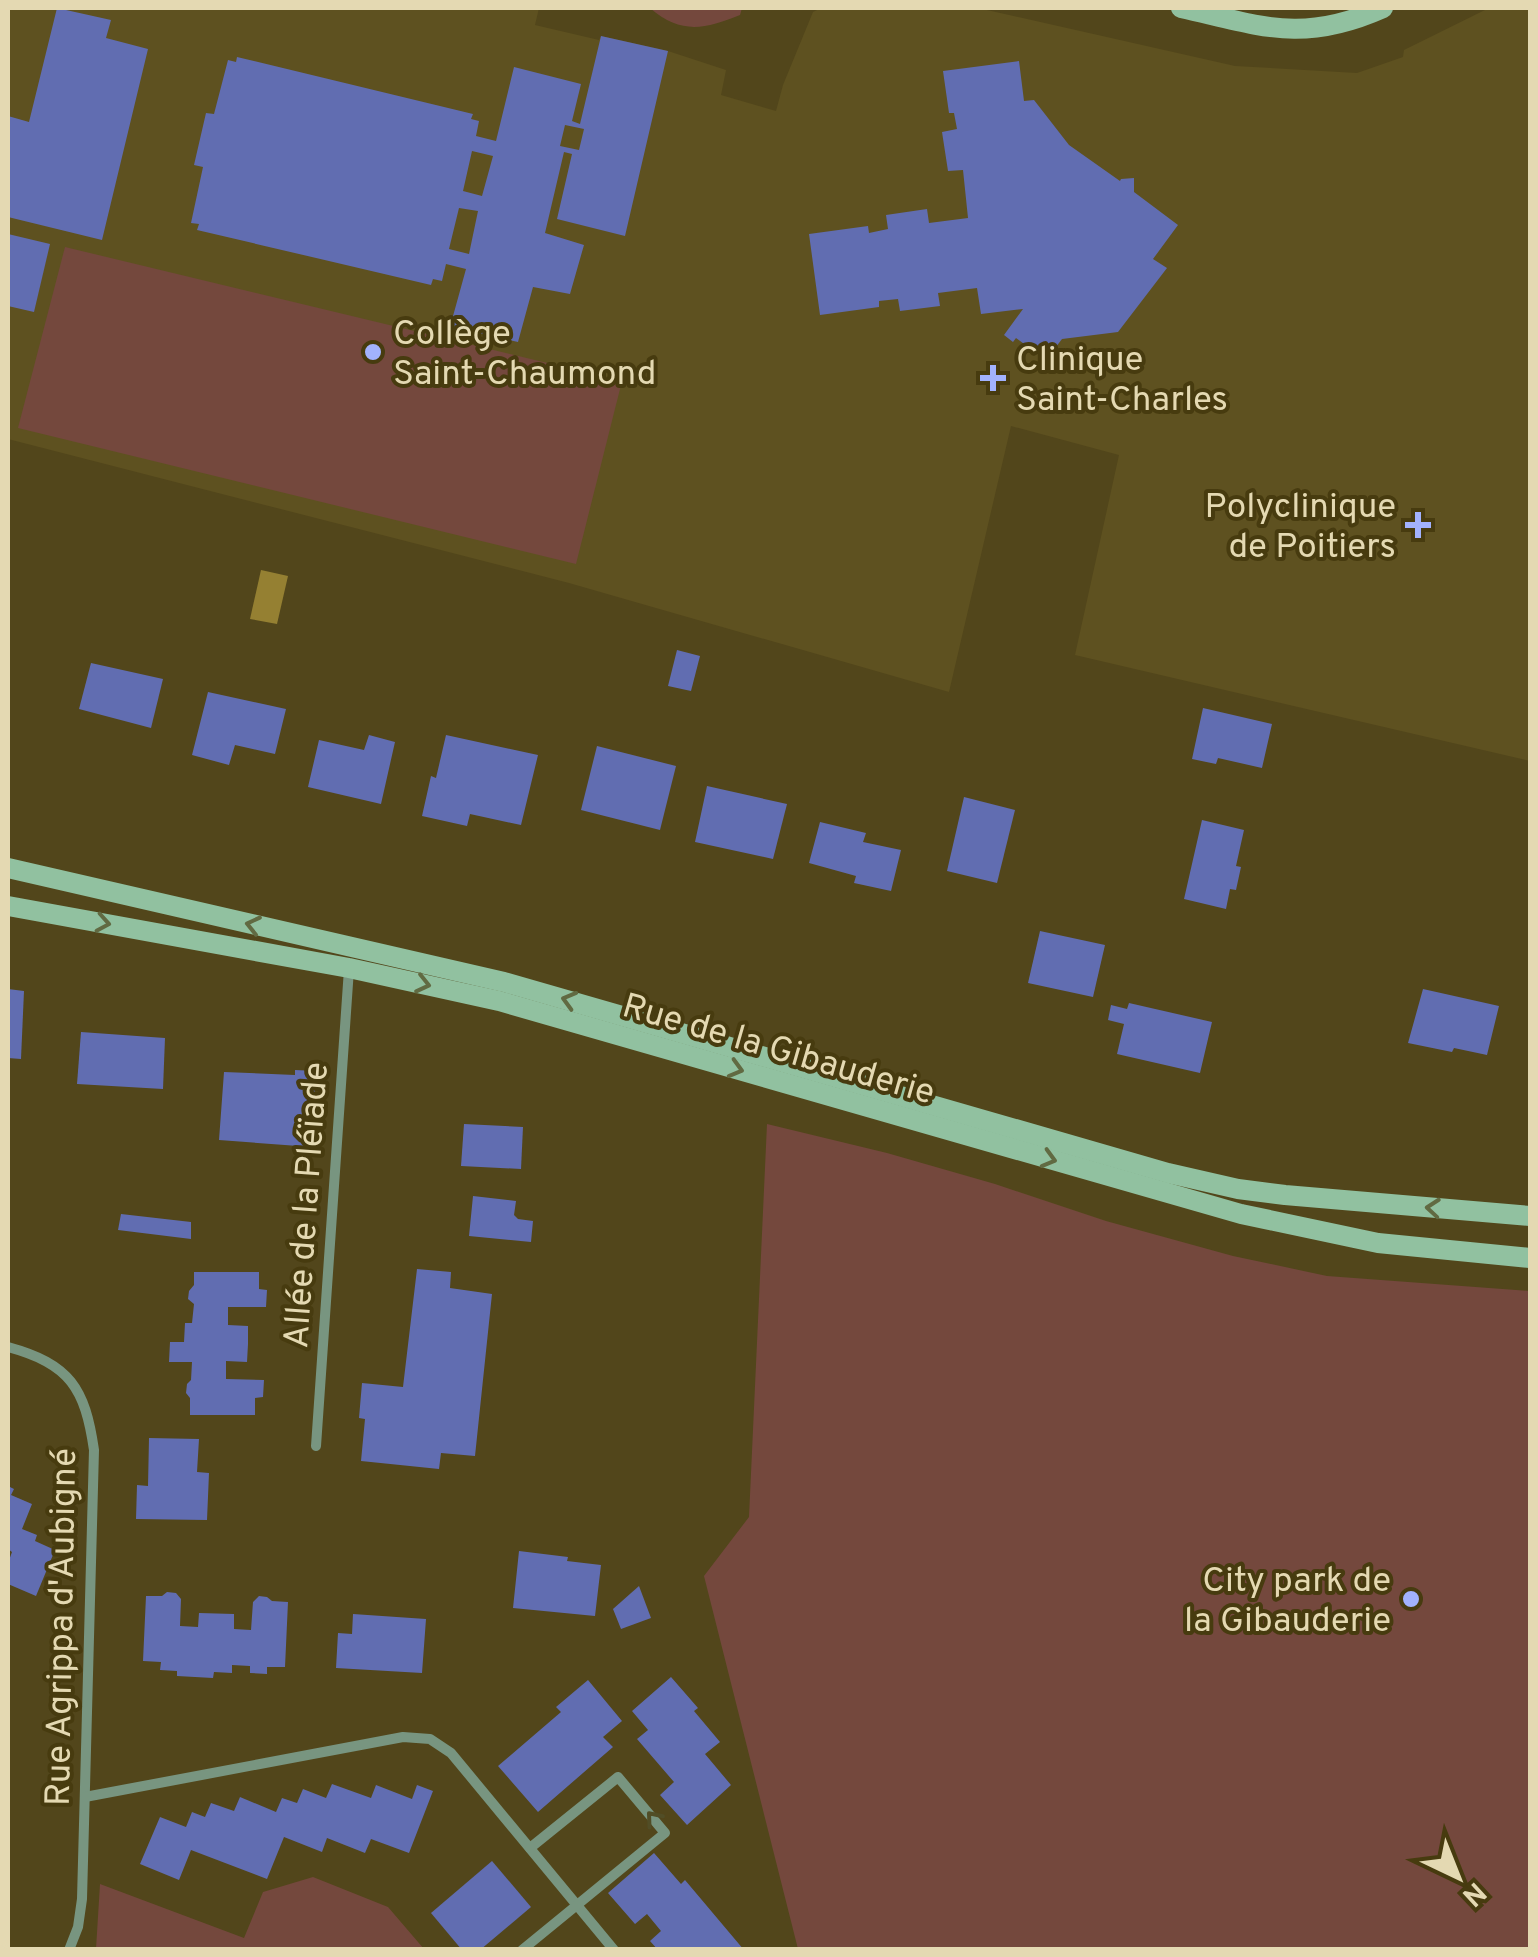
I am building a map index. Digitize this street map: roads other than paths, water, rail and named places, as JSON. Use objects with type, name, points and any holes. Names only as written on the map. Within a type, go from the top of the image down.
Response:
[{"type":"street","points":[[1181,8],[1277,30],[1332,25],[1383,8]]},
{"type":"street","name":"Rue de la Gibauderie","points":[[8,868],[504,982],[1168,1173],[1285,1195],[1530,1216]]},
{"type":"street","name":"Rue de la Gibauderie","points":[[8,906],[349,968],[498,1001],[1241,1214],[1378,1243],[1530,1258]]},
{"type":"street","name":"Allée de la Pléïade","points":[[316,1446],[349,968]]},
{"type":"street","name":"Rue Agrippa d'Aubigné","points":[[8,1348],[37,1356],[65,1374],[83,1398],[94,1450],[82,1899],[78,1927],[69,1950]]},
{"type":"street","points":[[86,1798],[403,1737],[430,1739],[450,1753],[614,1950]]},
{"type":"street","points":[[522,1950],[665,1833],[618,1777],[530,1848]]},
{"type":"place","name":"Collège Saint-Chaumond","points":[[373,352]]},
{"type":"place","name":"Clinique Saint-Charles","points":[[993,378]]},
{"type":"place","name":"Polyclinique de Poitiers","points":[[1418,525]]},
{"type":"place","name":"City park de la Gibauderie","points":[[1411,1599]]}]
